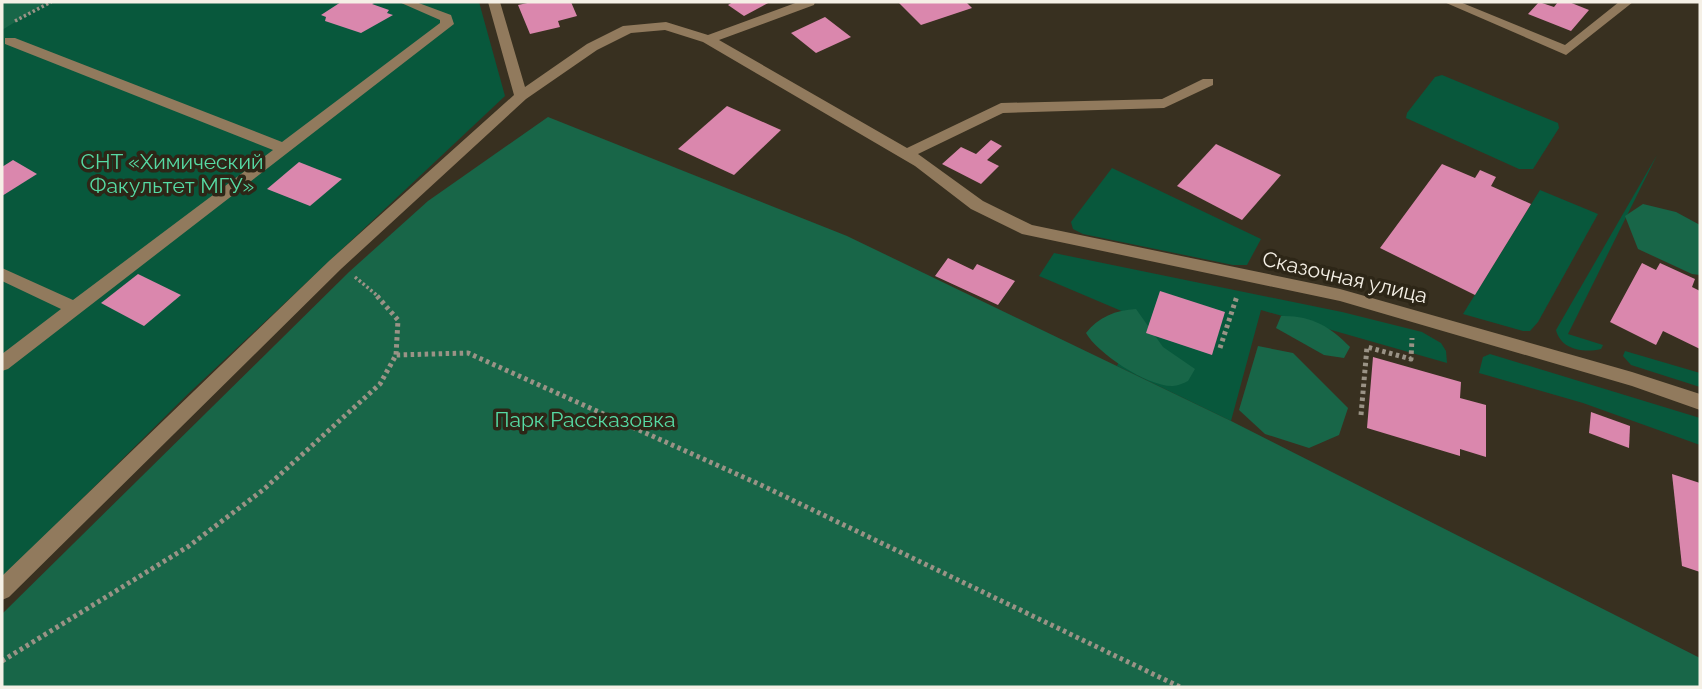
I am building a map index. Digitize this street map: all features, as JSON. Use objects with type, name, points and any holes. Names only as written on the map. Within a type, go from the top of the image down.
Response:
[{"type":"street","points":[[2,364],[447,24],[446,18],[439,13],[405,2]]},
{"type":"street","points":[[494,2],[521,96]]},
{"type":"street","points":[[708,39],[809,2]]},
{"type":"street","points":[[1450,2],[1566,51],[1627,2]]},
{"type":"street","name":"Сказочная улица","points":[[2,590],[335,265],[521,96],[592,47],[628,29],[666,26],[708,39],[906,154],[977,205],[1028,230],[1340,295],[1632,379],[1700,402]]},
{"type":"street","points":[[9,41],[283,148]]},
{"type":"street","points":[[906,154],[1000,108],[1164,103],[1208,82]]},
{"type":"street","points":[[2,274],[74,308]]},
{"type":"path","points":[[14,21],[51,2]]},
{"type":"path","points":[[2,661],[189,546],[263,489],[380,384],[396,355],[398,320],[381,299],[349,272],[335,265]]},
{"type":"path","points":[[1220,348],[1240,288]]},
{"type":"path","points":[[1361,415],[1367,347],[1411,359],[1412,327]]},
{"type":"path","points":[[396,355],[468,353],[761,485],[1180,687]]},
{"type":"green space","points":[[2,2],[48,2],[2,30]]},
{"type":"green space","name":"СНТ «Химический Факультет МГУ»","points":[[42,2],[479,2],[505,96],[188,394],[2,578],[2,23]]},
{"type":"green space","points":[[1442,75],[1558,123],[1559,128],[1533,169],[1519,169],[1406,118],[1435,77]]},
{"type":"green space","name":"Парк Рассказовка","points":[[548,117],[847,236],[1231,421],[1700,658],[1700,687],[2,687],[2,614],[349,272],[428,201]]},
{"type":"green space","points":[[1657,155],[1568,334],[1603,345],[1601,349],[1588,351],[1568,346],[1556,330]]},
{"type":"green space","points":[[1112,168],[1261,239],[1247,265],[1233,265],[1083,234],[1073,229],[1071,222]]},
{"type":"green space","points":[[1540,190],[1598,214],[1538,322],[1530,331],[1523,331],[1463,314]]},
{"type":"green space","points":[[1643,204],[1676,212],[1700,225],[1700,275],[1692,274],[1638,249],[1625,216]]},
{"type":"green space","points":[[1054,253],[1342,312],[1422,332],[1441,343],[1446,351],[1447,363],[1261,310],[1231,421],[1117,366],[1138,318],[1039,276]]},
{"type":"green space","points":[[1136,309],[1163,347],[1195,369],[1188,381],[1175,386],[1163,385],[1137,375],[1101,350],[1086,333],[1108,315]]},
{"type":"green space","points":[[1281,316],[1301,317],[1319,323],[1335,333],[1350,347],[1344,358],[1324,355],[1276,328]]},
{"type":"green space","points":[[1258,346],[1293,353],[1348,408],[1339,435],[1309,448],[1265,434],[1239,410]]},
{"type":"green space","points":[[1625,351],[1700,373],[1700,387],[1631,365],[1623,356]]},
{"type":"green space","points":[[1490,354],[1700,418],[1700,445],[1583,403],[1479,373],[1483,357]]},
{"type":"building","points":[[341,2],[376,2],[372,4],[389,10],[387,13],[393,15],[361,33],[325,21],[326,17],[321,15]]},
{"type":"building","points":[[532,2],[571,2],[577,16],[558,21],[560,27],[530,34],[518,5]]},
{"type":"building","points":[[733,2],[770,2],[744,16],[728,5]]},
{"type":"building","points":[[898,2],[966,2],[972,8],[921,25]]},
{"type":"building","points":[[1539,2],[1554,7],[1558,2],[1569,2],[1589,10],[1571,31],[1528,14]]},
{"type":"building","points":[[825,17],[851,37],[816,53],[791,33]]},
{"type":"building","points":[[727,106],[781,130],[734,175],[678,149]]},
{"type":"building","points":[[991,140],[1002,146],[987,160],[999,166],[981,184],[942,164],[961,147],[976,154]]},
{"type":"building","points":[[1216,144],[1281,175],[1242,220],[1177,186]]},
{"type":"building","points":[[13,160],[37,174],[2,196],[2,167]]},
{"type":"building","points":[[299,162],[342,179],[310,206],[267,189]]},
{"type":"building","points":[[1442,164],[1475,178],[1480,170],[1496,177],[1491,186],[1531,204],[1475,295],[1380,248]]},
{"type":"building","points":[[948,258],[973,270],[977,264],[1015,281],[998,305],[935,276]]},
{"type":"building","points":[[1642,263],[1656,270],[1660,263],[1695,279],[1692,287],[1700,291],[1700,349],[1663,331],[1656,345],[1610,322]]},
{"type":"building","points":[[138,274],[181,295],[144,326],[101,303]]},
{"type":"building","points":[[1160,291],[1225,312],[1212,355],[1146,333]]},
{"type":"building","points":[[1373,357],[1461,382],[1460,398],[1486,405],[1486,457],[1460,449],[1460,456],[1367,428]]},
{"type":"building","points":[[1591,412],[1630,426],[1629,448],[1589,433]]},
{"type":"building","points":[[1672,474],[1700,483],[1700,572],[1682,566]]}]
